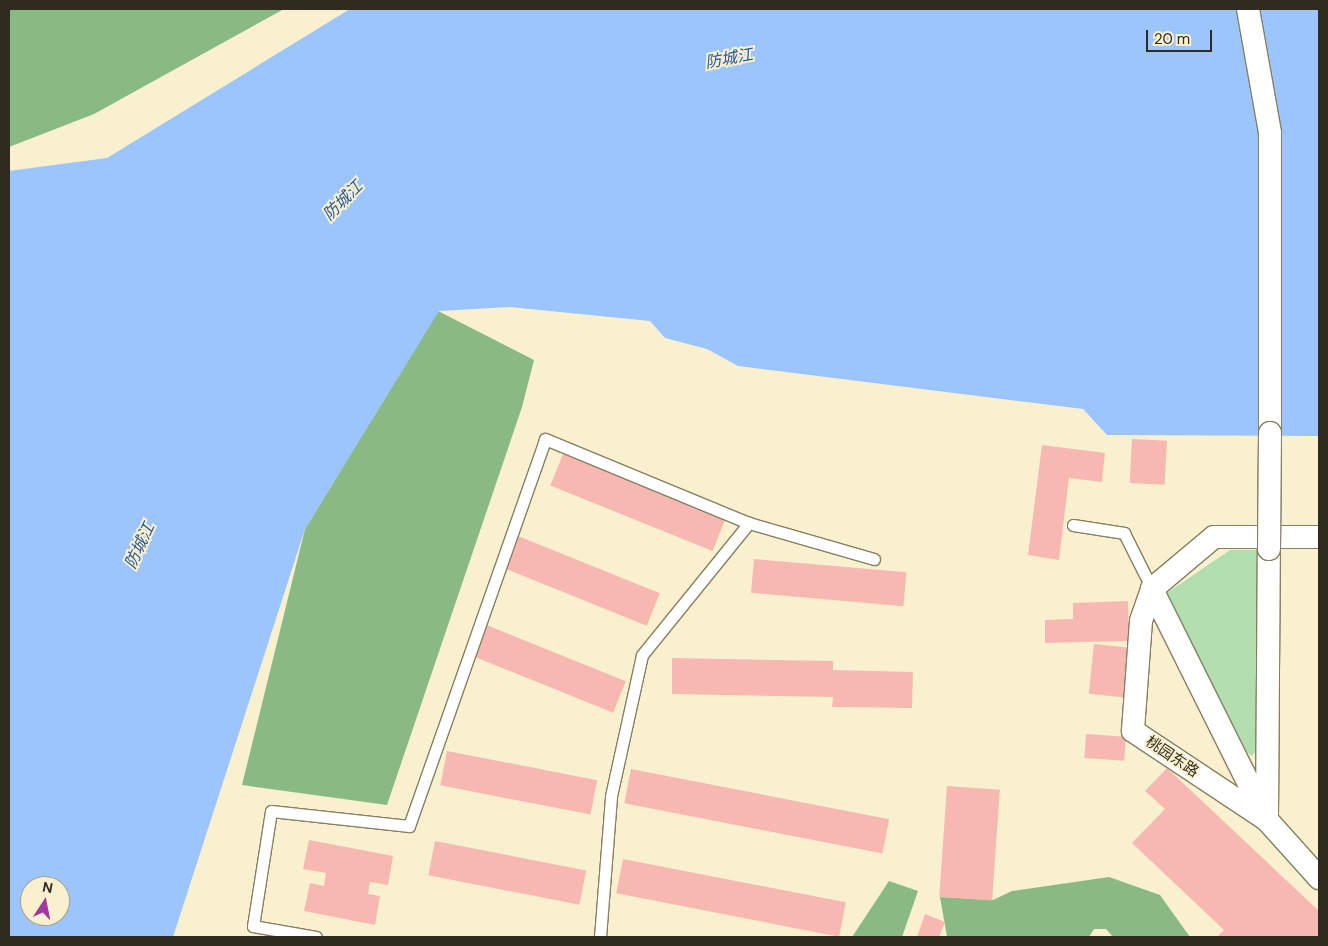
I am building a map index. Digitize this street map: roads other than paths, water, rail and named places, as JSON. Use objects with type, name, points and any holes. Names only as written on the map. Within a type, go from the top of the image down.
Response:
[{"type":"street","points":[[1248,9],[1270,133],[1267,820]]},
{"type":"street","points":[[1267,820],[1152,589],[1214,537],[1319,536]]},
{"type":"street","name":"桃园东路","points":[[1152,589],[1140,621],[1133,731],[1267,820],[1319,878]]},
{"type":"lane","points":[[316,937],[253,926],[271,811],[409,826],[545,439],[749,523],[874,559]]},
{"type":"lane","points":[[600,937],[611,796],[642,655],[749,523]]},
{"type":"lane","points":[[1073,525],[1124,533],[1152,589]]},
{"type":"water","name":"防城江","points":[[350,9],[1319,9],[1319,436],[1107,435],[1083,409],[738,366],[707,349],[665,338],[650,321],[510,307],[439,311],[305,529],[173,937],[9,937],[9,171],[107,158]]}]
